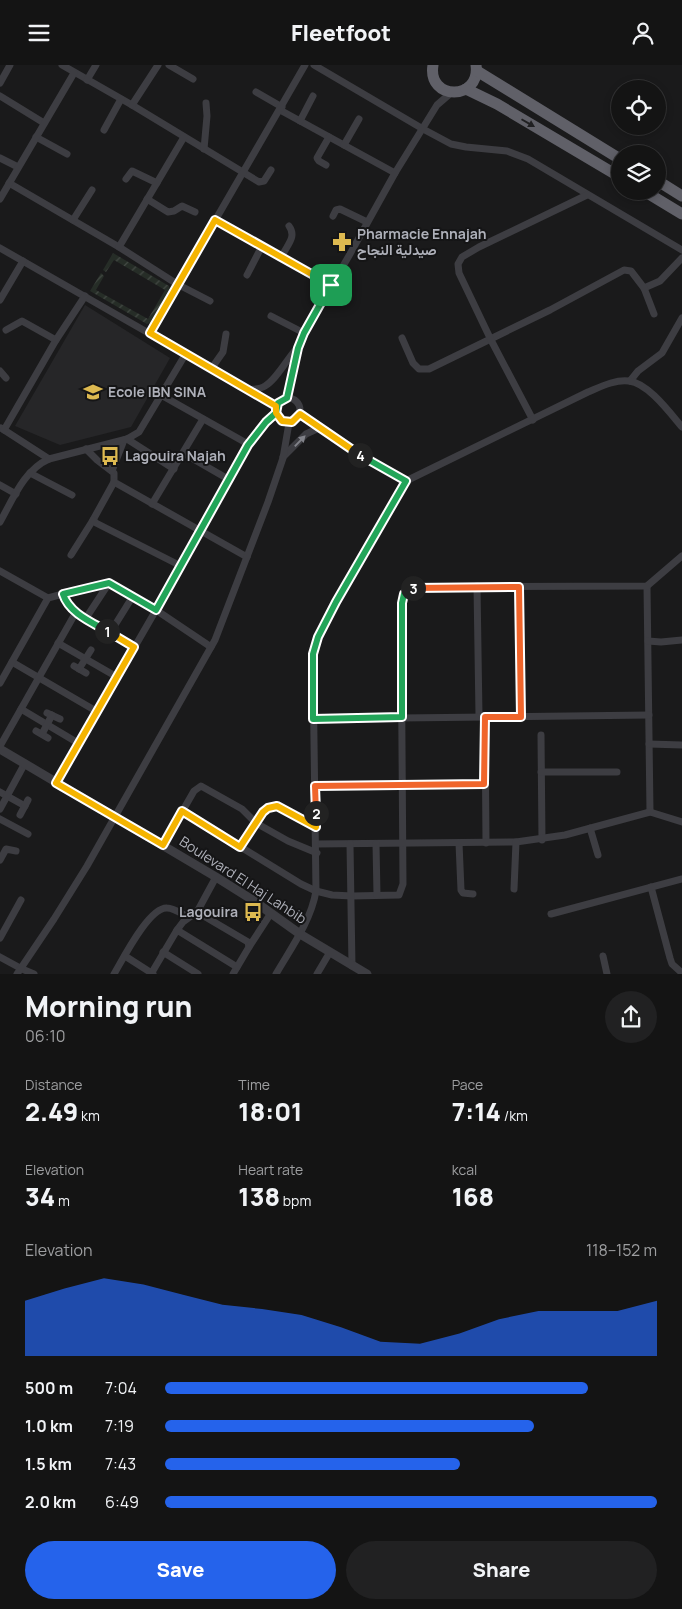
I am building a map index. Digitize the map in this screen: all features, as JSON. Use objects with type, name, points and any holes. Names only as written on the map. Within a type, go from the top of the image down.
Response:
[{"type":"highway","points":[[430,68],[439,87],[452,92],[466,89],[474,82],[476,68],[611,153]]},
{"type":"highway","points":[[466,89],[497,104],[611,172]]},
{"type":"highway","points":[[666,186],[682,196]]},
{"type":"highway","points":[[659,200],[682,214]]},
{"type":"street","points":[[0,83],[10,65]]},
{"type":"street","points":[[62,65],[261,183],[266,179],[271,170]]},
{"type":"street","points":[[87,80],[96,65]]},
{"type":"street","points":[[132,105],[158,65]]},
{"type":"street","points":[[169,65],[193,79]]},
{"type":"street","points":[[150,333],[305,65]]},
{"type":"street","points":[[314,65],[423,129],[455,145],[510,152],[546,169],[682,250]]},
{"type":"street","points":[[0,199],[74,73]]},
{"type":"street","points":[[437,105],[439,87]]},
{"type":"street","points":[[256,92],[300,121],[395,173]]},
{"type":"street","points":[[287,398],[298,348],[304,333],[395,173],[437,105],[452,92]]},
{"type":"street","points":[[0,96],[44,123]]},
{"type":"street","points":[[300,121],[313,96]]},
{"type":"street","points":[[104,130],[121,99]]},
{"type":"street","points":[[204,149],[207,116],[206,103]]},
{"type":"street","points":[[344,145],[360,119]]},
{"type":"street","points":[[36,137],[67,154]]},
{"type":"street","points":[[119,247],[184,137]]},
{"type":"street","points":[[326,165],[317,158],[329,137]]},
{"type":"street","points":[[0,158],[18,167]]},
{"type":"street","points":[[126,179],[132,171],[157,183]]},
{"type":"street","points":[[9,183],[119,247],[177,284],[210,301]]},
{"type":"street","points":[[73,220],[92,190]]},
{"type":"street","points":[[533,420],[491,340],[459,273],[459,260],[479,247],[587,195]]},
{"type":"street","points":[[147,199],[168,212],[182,206],[195,211]]},
{"type":"street","points":[[333,216],[336,210],[340,209],[367,222]]},
{"type":"street","points":[[215,220],[331,285]]},
{"type":"street","points":[[282,256],[293,232],[289,226]]},
{"type":"street","points":[[247,275],[262,246]]},
{"type":"street","points":[[0,248],[249,391],[276,410],[279,419],[289,423],[295,420],[300,414],[300,407],[296,401],[287,398],[280,401],[276,410],[248,445],[181,566],[56,783]]},
{"type":"street","points":[[644,288],[660,281],[682,258]]},
{"type":"street","points":[[0,300],[23,261]]},
{"type":"street","points":[[402,338],[415,366],[419,369],[439,365],[491,340],[624,270],[631,271],[644,288],[654,314]]},
{"type":"street","points":[[49,459],[2,429],[85,296]]},
{"type":"street","points":[[271,316],[304,333]]},
{"type":"street","points":[[630,381],[638,371],[662,353],[682,318]]},
{"type":"street","points":[[6,330],[22,321],[56,340]]},
{"type":"street","points":[[211,369],[223,351],[226,334]]},
{"type":"street","points":[[249,391],[265,387],[275,377],[287,358],[298,348]]},
{"type":"street","points":[[0,522],[30,473],[38,465],[49,459],[126,440],[142,429],[185,355]]},
{"type":"street","points":[[0,371],[6,378]]},
{"type":"street","points":[[276,974],[300,934],[313,906],[316,891],[313,654],[318,637],[336,602],[406,481],[600,387],[621,381],[630,381],[650,392],[682,427]]},
{"type":"street","points":[[161,395],[248,445]]},
{"type":"street","points":[[300,414],[363,458],[406,481]]},
{"type":"street","points":[[152,503],[203,419]]},
{"type":"street","points":[[20,972],[70,894],[211,647],[235,591],[283,458],[289,423]]},
{"type":"street","points":[[283,458],[306,434],[319,428]]},
{"type":"street","points":[[126,440],[174,469]]},
{"type":"street","points":[[112,471],[126,440]]},
{"type":"street","points":[[71,555],[114,482],[114,473],[96,460],[86,449]]},
{"type":"street","points":[[183,453],[228,479]]},
{"type":"street","points":[[30,473],[72,495]]},
{"type":"street","points":[[114,482],[247,557]]},
{"type":"street","points":[[0,485],[16,494]]},
{"type":"street","points":[[93,520],[181,566]]},
{"type":"street","points":[[182,811],[316,891],[332,895],[397,896],[402,890],[404,844],[402,785],[402,598],[404,594],[417,587],[647,586],[682,556]]},
{"type":"street","points":[[0,571],[48,598],[109,583],[156,610],[211,647]]},
{"type":"street","points":[[86,618],[109,583]]},
{"type":"street","points":[[477,586],[486,843]]},
{"type":"street","points":[[647,586],[650,812]]},
{"type":"street","points":[[519,587],[521,717]]},
{"type":"street","points":[[63,594],[67,604],[76,612],[134,647]]},
{"type":"street","points":[[110,633],[133,596]]},
{"type":"street","points":[[0,683],[48,598]]},
{"type":"street","points":[[0,747],[76,612]]},
{"type":"street","points":[[648,641],[682,640]]},
{"type":"street","points":[[58,643],[117,677]]},
{"type":"street","points":[[86,673],[77,667],[86,659],[91,650]]},
{"type":"street","points":[[12,662],[96,711]]},
{"type":"street","points":[[21,709],[78,743]]},
{"type":"street","points":[[42,735],[48,725],[50,714],[60,719]]},
{"type":"street","points":[[313,719],[649,715]]},
{"type":"street","points":[[541,735],[542,839]]},
{"type":"street","points":[[649,743],[682,745]]},
{"type":"street","name":"Boulevard El Haj Lahbib","points":[[0,747],[56,783],[216,877],[300,934],[367,974]]},
{"type":"street","points":[[0,809],[3,794],[25,763]]},
{"type":"street","points":[[541,772],[617,772]]},
{"type":"street","points":[[315,786],[484,784]]},
{"type":"street","points":[[163,845],[194,791],[201,786],[242,809],[256,823],[282,839],[317,853]]},
{"type":"street","points":[[3,794],[26,803],[20,815]]},
{"type":"street","points":[[240,847],[268,808],[277,806],[316,827]]},
{"type":"street","points":[[316,844],[516,842],[542,839],[650,812],[682,821]]},
{"type":"street","points":[[0,819],[28,834]]},
{"type":"street","points":[[590,828],[598,855]]},
{"type":"street","points":[[514,889],[516,842]]},
{"type":"street","points":[[459,843],[462,891],[463,893],[473,894]]},
{"type":"street","points":[[350,844],[352,966]]},
{"type":"street","points":[[376,844],[377,895]]},
{"type":"street","points":[[0,860],[3,847],[16,851]]},
{"type":"street","points":[[125,956],[152,974],[176,930],[188,917],[198,911],[216,877]]},
{"type":"street","points":[[551,913],[682,879]]},
{"type":"street","points":[[651,887],[672,964],[682,973]]},
{"type":"street","points":[[0,938],[22,901]]},
{"type":"street","points":[[114,974],[141,930],[158,910],[166,908],[188,917]]},
{"type":"street","points":[[198,911],[248,942],[249,947]]},
{"type":"street","points":[[176,930],[235,971],[271,913]]},
{"type":"street","points":[[317,974],[330,952]]},
{"type":"street","points":[[163,953],[198,974]]},
{"type":"street","points":[[603,956],[607,974]]},
{"type":"street","points":[[0,957],[20,972],[34,974]]},
{"type":"shaded area","points":[[113,253],[169,286],[170,291],[152,322],[147,324],[90,291],[101,273],[104,276],[96,290],[148,319],[165,290],[114,260],[106,272],[103,270]]},
{"type":"shaded area","name":"Ecole IBN SINA","points":[[85,305],[170,358],[131,427],[60,445],[15,426]]},
{"type":"place","name":"Pharmacie Ennajah صيدلية النجاح","points":[[342,242]]},
{"type":"place","name":"Ecole IBN SINA","points":[[93,392]]},
{"type":"place","name":"Lagouira Najah","points":[[110,456]]},
{"type":"place","name":"Lagouira","points":[[253,912]]},
{"type":"route","points":[[331,285],[215,220],[150,333],[276,406],[275,410],[276,413],[277,416],[285,423],[292,422],[300,414],[363,458],[406,481],[324,623],[318,637],[313,654],[313,719],[402,717],[402,598],[404,594],[417,587],[477,586],[519,587],[521,717],[485,717],[484,784],[315,786],[316,827],[277,806],[268,808],[263,812],[240,847],[182,811],[163,845],[56,783],[134,647],[76,612],[68,606],[63,594],[109,583],[156,610],[248,445],[266,422],[276,413],[275,410],[278,403],[287,398],[298,348],[304,333],[331,285]]}]
